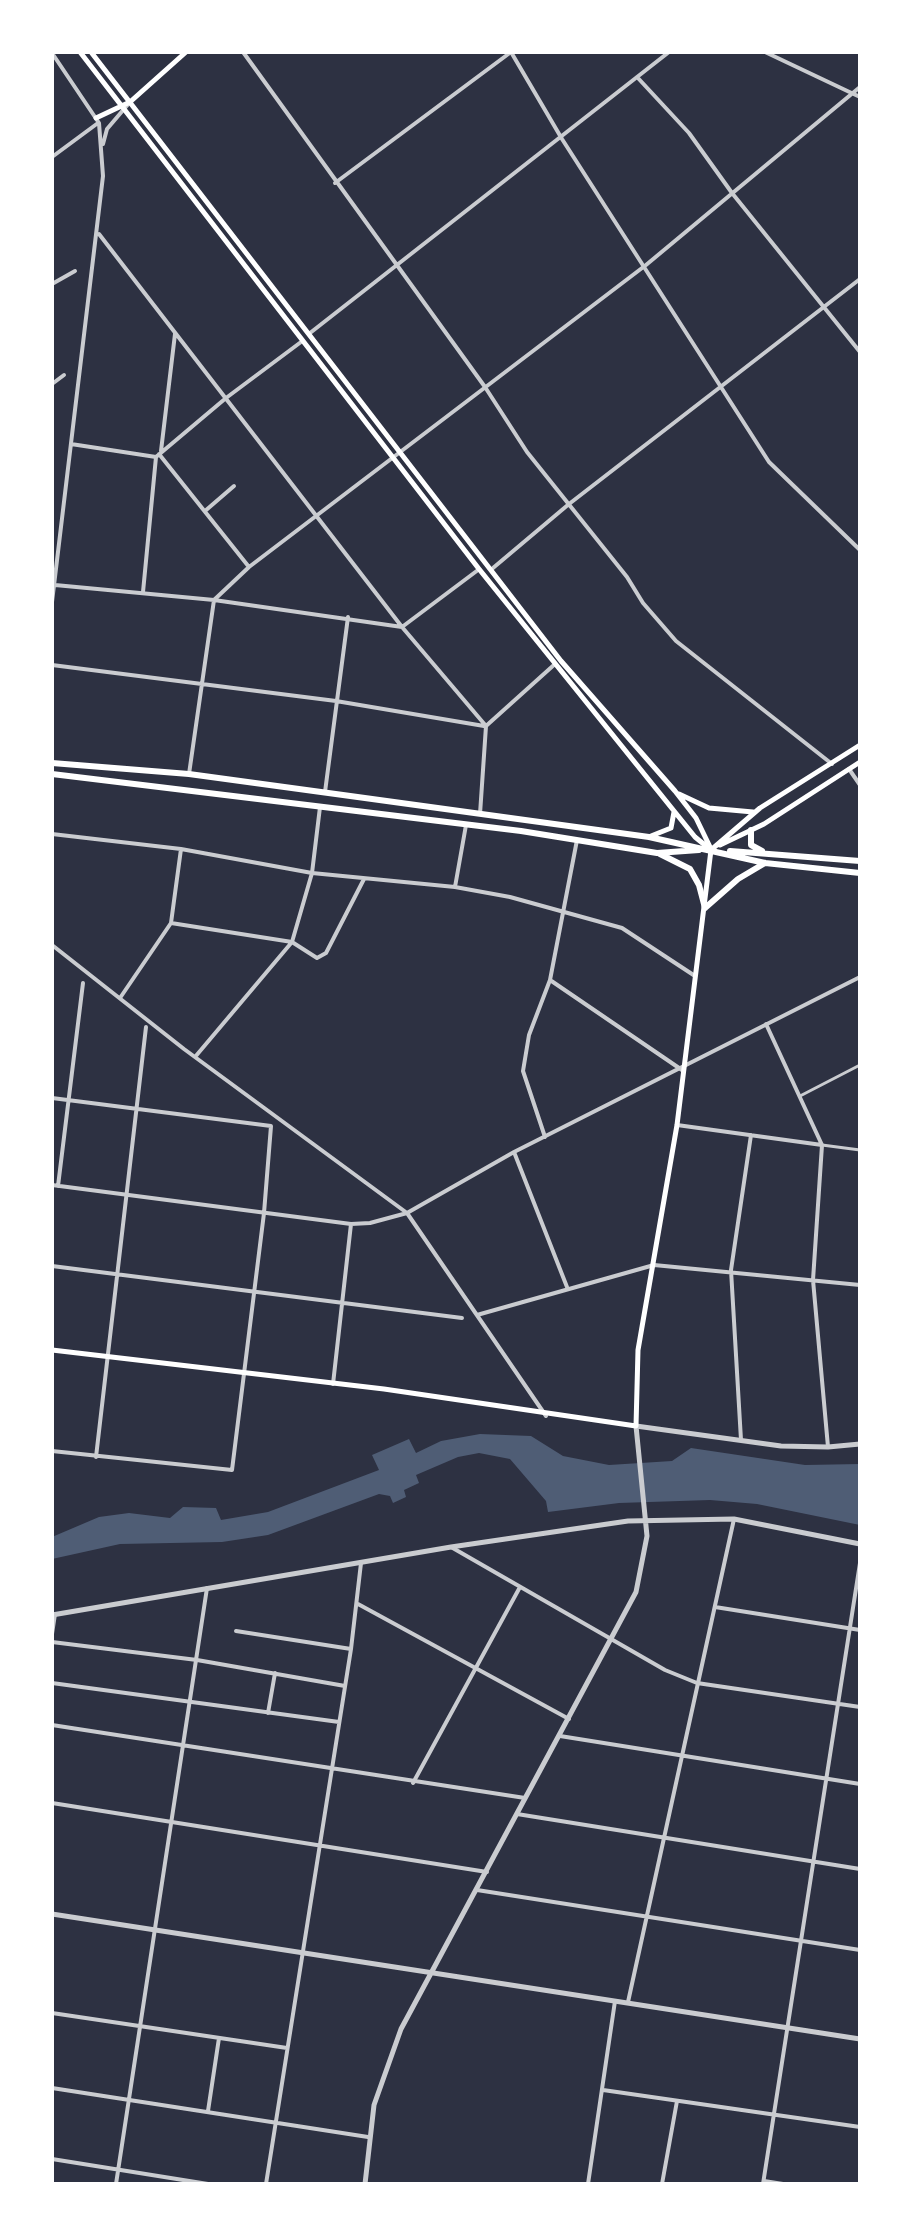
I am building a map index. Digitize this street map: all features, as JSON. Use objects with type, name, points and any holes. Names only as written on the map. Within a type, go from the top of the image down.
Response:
[{"type":"main road","points":[[80,52],[479,569],[695,837],[711,850]]},
{"type":"main road","points":[[52,1350],[333,1384],[546,1416],[636,1426],[638,1350],[677,1125],[711,850],[696,818],[561,661],[493,568],[91,52]]},
{"type":"main road","points":[[98,120],[124,108],[186,52]]},
{"type":"main road","points":[[711,850],[754,813],[860,745]]},
{"type":"main road","points":[[711,850],[751,830],[860,762]]},
{"type":"main road","points":[[52,763],[189,774],[325,792],[649,837],[765,863],[860,873]]},
{"type":"main road","points":[[52,774],[466,825],[657,853],[711,850],[860,861]]},
{"type":"main road","points":[[675,791],[709,808],[754,813]]},
{"type":"main road","points":[[649,837],[671,828],[674,811]]},
{"type":"main road","points":[[751,830],[751,845],[766,853]]},
{"type":"main road","points":[[657,853],[690,869],[699,885],[705,908]]},
{"type":"main road","points":[[705,908],[738,879],[765,863]]},
{"type":"street","points":[[243,52],[485,387],[527,452],[676,641],[832,764]]},
{"type":"street","points":[[335,183],[511,52],[562,139],[646,265],[719,387],[769,462],[860,550]]},
{"type":"street","points":[[310,333],[562,139],[669,52]]},
{"type":"street","points":[[765,52],[860,97]]},
{"type":"street","points":[[52,53],[98,120],[102,146],[99,234],[52,602]]},
{"type":"street","points":[[637,77],[689,133],[732,193],[860,352]]},
{"type":"street","points":[[189,774],[214,600],[249,567],[400,449],[646,265],[860,87]]},
{"type":"street","points":[[102,146],[107,129],[124,108]]},
{"type":"street","points":[[52,157],[98,120]]},
{"type":"street","points":[[99,234],[402,627],[486,726]]},
{"type":"street","points":[[52,284],[75,271]]},
{"type":"street","points":[[493,568],[569,504],[860,279]]},
{"type":"street","points":[[143,592],[175,334]]},
{"type":"street","points":[[159,454],[226,398],[301,342]]},
{"type":"street","points":[[52,384],[64,375]]},
{"type":"street","points":[[71,444],[159,454],[249,567]]},
{"type":"street","points":[[205,511],[234,486]]},
{"type":"street","points":[[55,585],[214,600],[402,627],[479,569]]},
{"type":"street","points":[[325,792],[348,617]]},
{"type":"street","points":[[480,814],[486,726],[555,664]]},
{"type":"street","points":[[52,665],[336,701],[486,726]]},
{"type":"street","points":[[849,769],[860,785]]},
{"type":"street","points":[[195,1057],[292,942],[312,873],[320,807]]},
{"type":"street","points":[[455,887],[466,825]]},
{"type":"street","points":[[52,834],[181,849],[312,873],[455,887],[563,909],[622,928],[697,977]]},
{"type":"street","points":[[545,1137],[523,1071],[529,1035],[550,980],[577,840]]},
{"type":"street","points":[[119,999],[171,923],[181,849]]},
{"type":"street","points":[[171,923],[292,942],[317,958],[326,953],[365,878]]},
{"type":"street","points":[[52,945],[195,1057],[407,1213],[546,1416]]},
{"type":"street","points":[[83,983],[71,1101],[55,1185],[351,1224],[370,1223],[407,1213],[514,1152],[682,1070],[860,977]]},
{"type":"street","points":[[550,980],[682,1070]]},
{"type":"street","points":[[766,1024],[822,1145],[813,1280],[828,1447]]},
{"type":"street","points":[[96,1457],[146,1027]]},
{"type":"street","points":[[800,1096],[860,1065]]},
{"type":"street","points":[[52,1098],[271,1126],[264,1213],[232,1470],[52,1451]]},
{"type":"street","points":[[677,1125],[860,1150]]},
{"type":"street","points":[[741,1442],[731,1270],[751,1135]]},
{"type":"street","points":[[514,1152],[567,1287]]},
{"type":"street","points":[[333,1384],[351,1224]]},
{"type":"street","points":[[477,1315],[567,1287],[654,1265],[731,1270],[860,1285]]},
{"type":"street","points":[[52,1266],[462,1318]]},
{"type":"street","points":[[365,2184],[368,2137],[392,2050],[431,1972],[614,1638],[641,1579],[646,1551],[646,1520],[636,1426],[741,1442],[828,1447],[860,1444]]},
{"type":"street","points":[[628,2002],[734,1519]]},
{"type":"street","points":[[52,1634],[54,1614],[451,1547],[646,1520],[734,1519],[860,1544]]},
{"type":"street","points":[[451,1547],[665,1670],[697,1683],[860,1707]]},
{"type":"street","points":[[266,2184],[358,1604],[361,1563]]},
{"type":"street","points":[[783,2184],[763,2182],[860,1563]]},
{"type":"street","points":[[413,1783],[520,1587]]},
{"type":"street","points":[[116,2184],[207,1588]]},
{"type":"street","points":[[358,1604],[569,1719]]},
{"type":"street","points":[[715,1607],[860,1630]]},
{"type":"street","points":[[236,1631],[351,1649]]},
{"type":"street","points":[[52,1642],[197,1660],[345,1686]]},
{"type":"street","points":[[268,1713],[275,1673]]},
{"type":"street","points":[[52,1683],[339,1722]]},
{"type":"street","points":[[52,1725],[525,1798]]},
{"type":"street","points":[[560,1736],[860,1784]]},
{"type":"street","points":[[52,1803],[487,1872]]},
{"type":"street","points":[[517,1814],[860,1869]]},
{"type":"street","points":[[477,1890],[860,1950]]},
{"type":"street","points":[[52,1914],[860,2039]]},
{"type":"street","points":[[588,2184],[615,2001]]},
{"type":"street","points":[[52,2013],[287,2048]]},
{"type":"street","points":[[207,2112],[219,2038]]},
{"type":"street","points":[[52,2088],[368,2137]]},
{"type":"street","points":[[603,2090],[860,2127]]},
{"type":"street","points":[[662,2184],[677,2101]]},
{"type":"street","points":[[52,2159],[208,2184]]},
{"type":"water","points":[[480,1434],[531,1436],[563,1456],[609,1465],[672,1461],[691,1448],[805,1465],[860,1464],[860,1525],[757,1504],[710,1500],[619,1503],[548,1512],[546,1501],[510,1459],[479,1453],[458,1457],[416,1475],[419,1483],[404,1490],[406,1497],[393,1503],[390,1496],[379,1494],[268,1535],[222,1542],[120,1544],[52,1559],[52,1537],[99,1517],[129,1513],[170,1518],[183,1507],[216,1508],[221,1520],[268,1512],[379,1470],[372,1455],[409,1439],[416,1453],[441,1441]]}]
